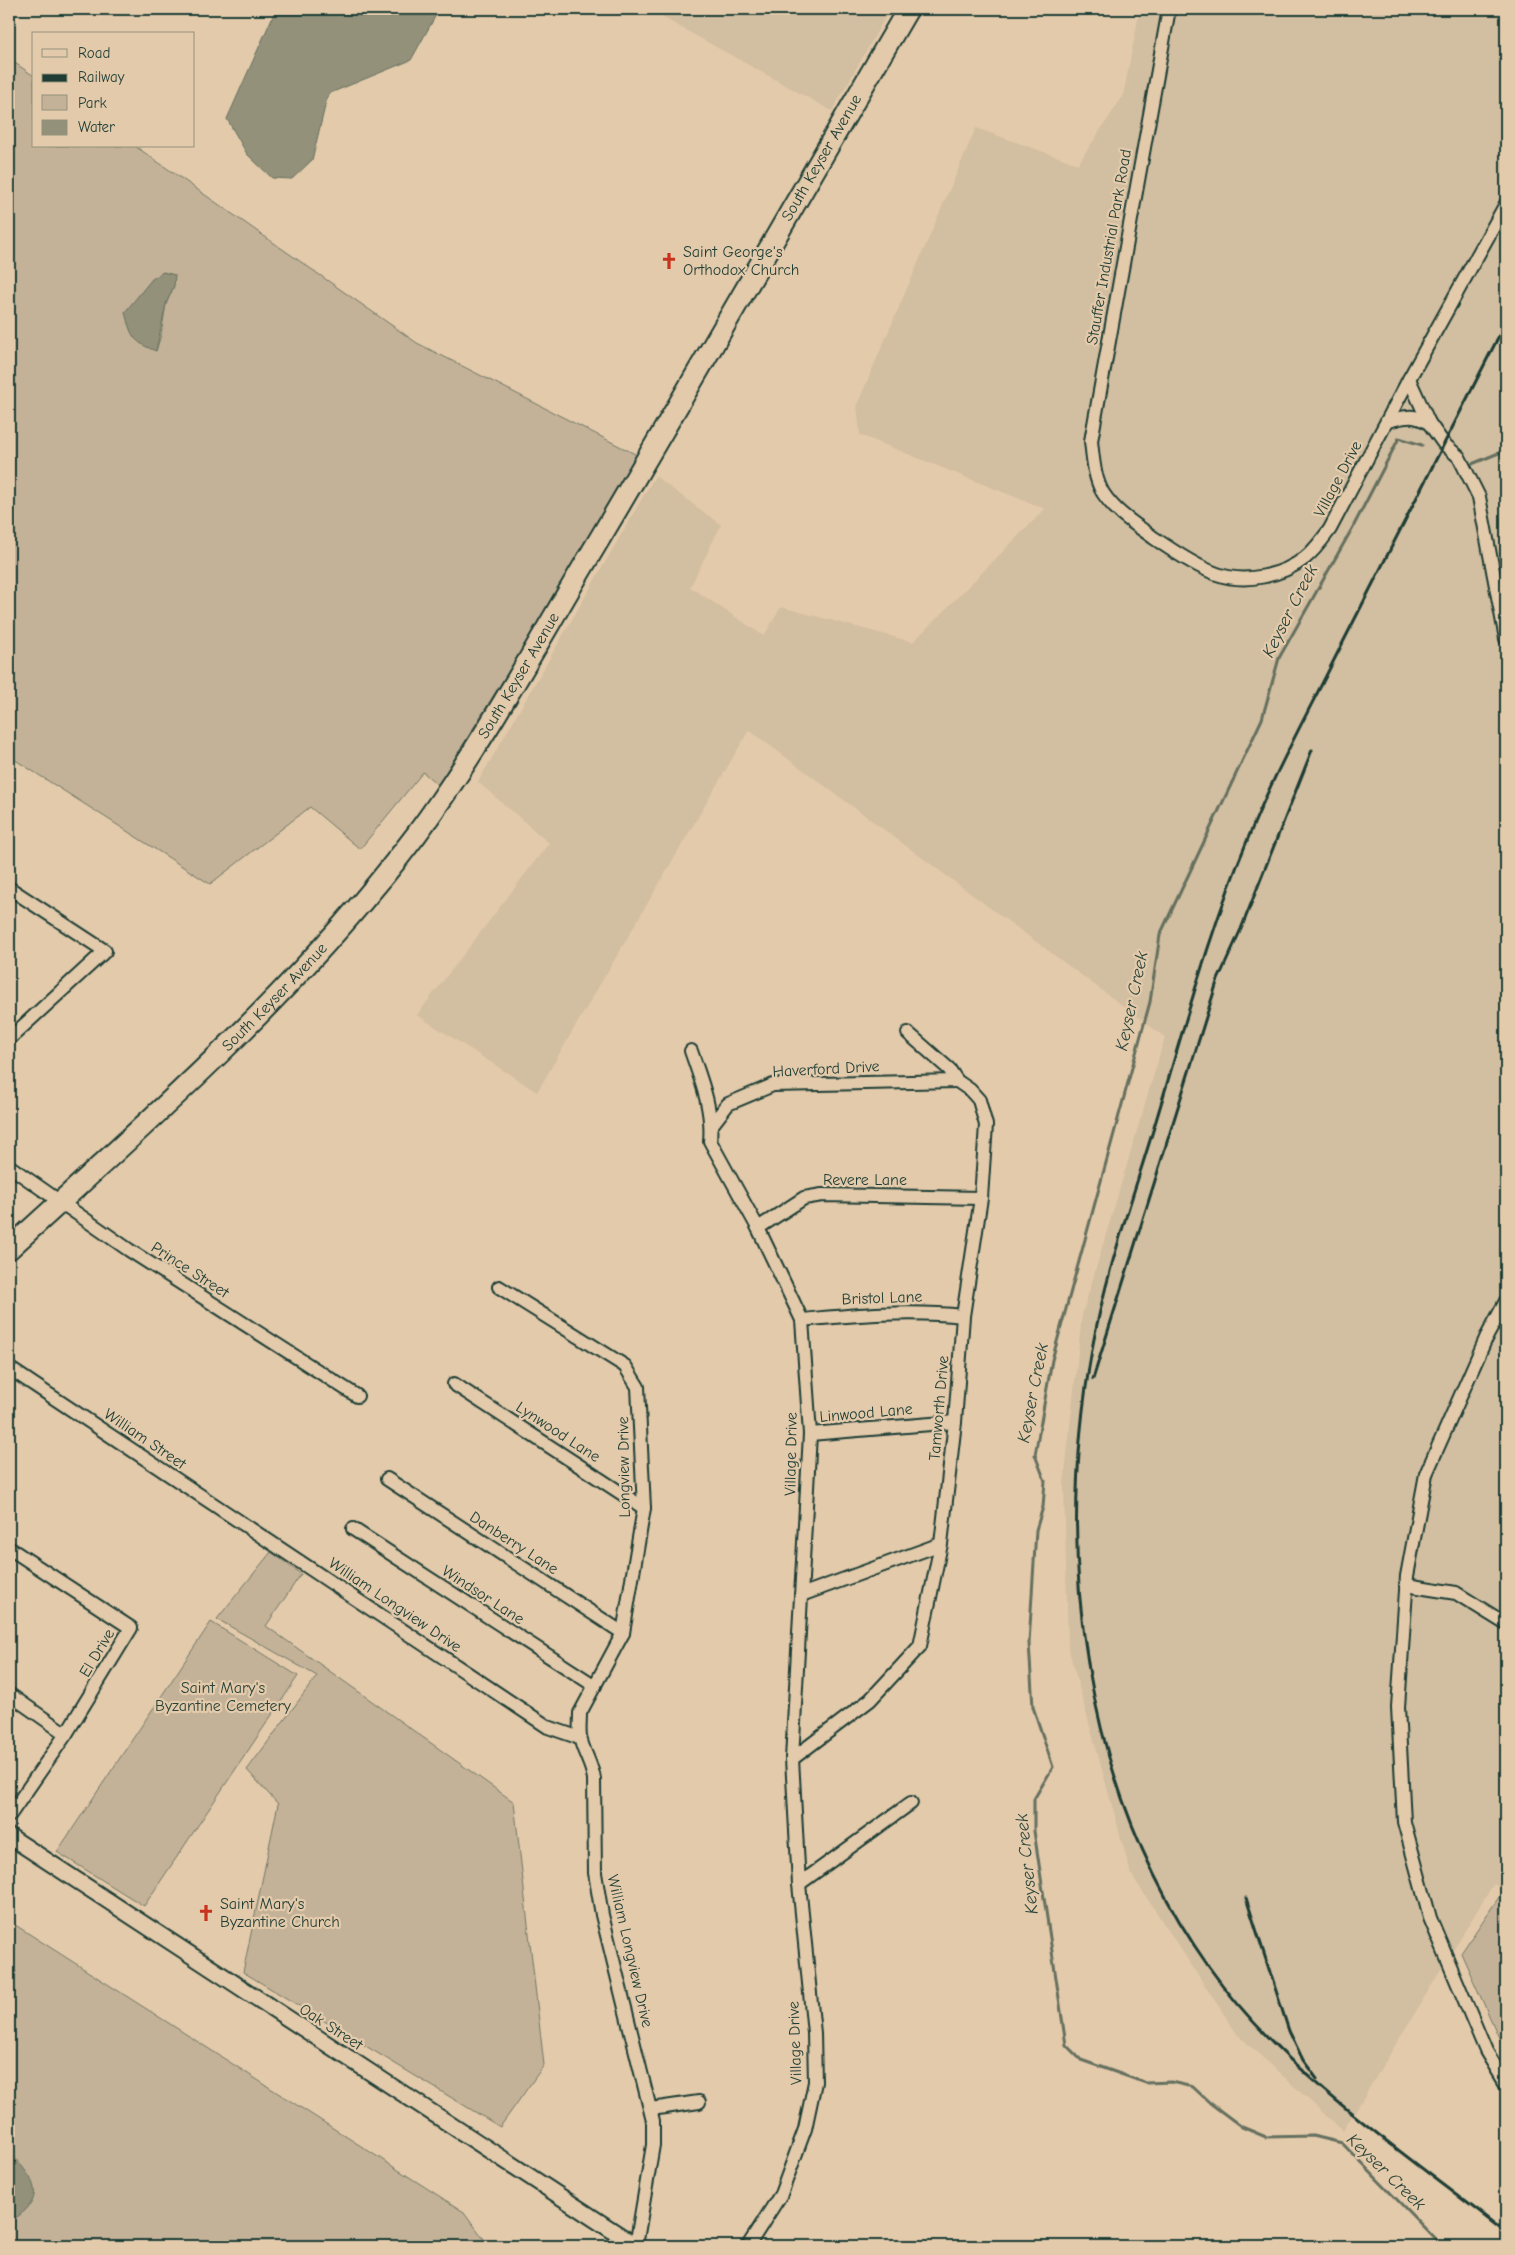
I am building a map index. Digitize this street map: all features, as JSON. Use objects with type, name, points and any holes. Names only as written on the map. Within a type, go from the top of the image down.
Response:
[{"type":"main road","name":"South Keyser Avenue","points":[[9,1250],[210,1063],[354,911],[416,834],[465,764],[633,483],[908,9]]},
{"type":"street","name":"Stauffer Industrial Park Road","points":[[1102,492],[1094,470],[1091,441],[1169,9]]},
{"type":"street","name":"Village Drive","points":[[1102,492],[1118,512],[1165,546],[1217,574],[1238,578],[1273,575],[1304,559],[1319,545],[1330,529],[1409,379],[1506,204]]},
{"type":"street","points":[[1409,379],[1429,423],[1444,444],[1459,457],[1479,497],[1506,639]]},
{"type":"street","points":[[1387,421],[1410,416],[1418,417],[1429,423]]},
{"type":"street","points":[[9,888],[104,951],[11,1034]]},
{"type":"street","name":"Tamworth Drive","points":[[792,1758],[870,1700],[920,1646],[942,1544],[963,1316],[981,1198],[986,1125],[979,1100],[970,1090],[957,1081],[949,1069],[908,1033]]},
{"type":"street","name":"Village Drive","points":[[691,1051],[705,1094],[711,1126],[710,1141],[716,1156],[758,1228],[802,1320],[810,1434],[792,1758],[799,1884],[814,2033],[815,2082],[805,2129],[781,2194],[748,2246]]},
{"type":"street","name":"Haverford Drive","points":[[711,1126],[728,1104],[773,1085],[957,1081]]},
{"type":"street","name":"Prince Street","points":[[9,1166],[137,1255],[357,1396]]},
{"type":"street","name":"Revere Lane","points":[[758,1228],[804,1198],[822,1195],[981,1198]]},
{"type":"street","name":"Longview Drive","points":[[499,1287],[625,1366],[638,1387],[644,1508],[623,1633],[580,1714],[580,1738]]},
{"type":"street","points":[[1506,1301],[1487,1336],[1426,1474],[1406,1585],[1398,1706],[1404,1822],[1430,1918],[1486,2051],[1506,2084]]},
{"type":"street","name":"Bristol Lane","points":[[802,1320],[862,1314],[929,1312],[963,1316]]},
{"type":"street","name":"William Street","points":[[9,1368],[263,1537]]},
{"type":"street","name":"Lynwood Lane","points":[[454,1384],[644,1508]]},
{"type":"street","name":"Linwood Lane","points":[[810,1434],[954,1422]]},
{"type":"street","name":"Danberry Lane","points":[[387,1479],[623,1633]]},
{"type":"street","name":"Windsor Lane","points":[[353,1529],[455,1597],[595,1686]]},
{"type":"street","name":"William Longview Drive","points":[[263,1537],[548,1727],[580,1738],[592,1765],[594,1779],[595,1873],[602,1914],[653,2122],[652,2145],[636,2246]]},
{"type":"street","points":[[800,1595],[942,1544]]},
{"type":"street","name":"El Drive","points":[[9,1548],[131,1628],[66,1734],[9,1816]]},
{"type":"street","points":[[1406,1585],[1456,1593],[1506,1624]]},
{"type":"street","points":[[9,1694],[66,1734]]},
{"type":"street","points":[[799,1884],[911,1803]]},
{"type":"street","name":"Oak Street","points":[[9,1836],[636,2246]]},
{"type":"street","points":[[651,2109],[699,2102]]},
{"type":"shaded area","points":[[663,9],[890,9],[832,111],[662,17]]},
{"type":"shaded area","points":[[1140,9],[1506,9],[1506,1892],[1494,1883],[1343,2131],[1237,2034],[1131,1874],[1068,1647],[1064,1483],[1082,1315],[1165,1037],[749,730],[537,1092],[417,1015],[549,843],[478,782],[655,476],[721,525],[690,587],[764,636],[781,607],[913,642],[1045,509],[860,435],[857,405],[976,128],[1078,164],[1123,96]]},
{"type":"green space","points":[[9,59],[32,75],[32,148],[138,148],[417,343],[637,455],[602,520],[438,785],[423,772],[360,849],[310,807],[210,884],[9,756]],"holes":[[[163,272],[174,286],[166,304],[161,335],[156,351]]]},
{"type":"green space","points":[[271,1552],[301,1574],[266,1626],[514,1802],[544,2065],[500,2127],[243,1972],[278,1804],[247,1770],[317,1676],[217,1619]]},
{"type":"green space","name":"Saint Mary's Byzantine Cemetery","points":[[211,1622],[298,1676],[144,1906],[57,1852]]},
{"type":"green space","points":[[1499,1897],[1506,1902],[1506,2037],[1500,2040],[1461,1953]]},
{"type":"green space","points":[[9,1921],[464,2212],[489,2246],[9,2246]]},
{"type":"water","points":[[276,9],[433,9],[436,15],[411,60],[328,94],[312,160],[292,179],[272,178],[247,154],[227,119]]},
{"type":"water","points":[[163,272],[175,275],[174,286],[166,304],[156,351],[142,344],[134,337],[125,312],[152,279]]},
{"type":"water","points":[[9,2152],[31,2180],[34,2197],[22,2214],[9,2222]]},
{"type":"waterway","name":"Keyser Creek","points":[[1422,445],[1399,438],[1353,527],[1279,658],[1262,719],[1160,935],[1150,1002],[1052,1360],[1035,1455],[1045,1481],[1043,1507],[1036,1530],[1029,1643],[1033,1707],[1053,1767],[1034,1799],[1034,1831],[1066,2045],[1081,2060],[1146,2083],[1171,2082],[1193,2087],[1210,2103],[1242,2127],[1266,2137],[1313,2136],[1342,2143],[1442,2246]]},
{"type":"waterway","name":"Keyser Creek","points":[[1472,464],[1506,450]]},
{"type":"railway","points":[[1506,322],[1279,769],[1235,871],[1198,979],[1121,1233],[1099,1316],[1093,1344],[1082,1424],[1077,1506],[1079,1587],[1089,1668],[1106,1747],[1132,1824],[1166,1898],[1209,1967],[1240,2007],[1274,2043],[1310,2078],[1348,2110],[1506,2233]]},
{"type":"railway","points":[[1093,1379],[1217,982],[1241,929],[1312,750]]},
{"type":"railway","points":[[1246,1898],[1289,2031],[1303,2060],[1317,2079]]},
{"type":"place","name":"Saint George's Orthodox Church","points":[[669,261]]},
{"type":"place","name":"Saint Mary's Byzantine Church","points":[[206,1913]]}]
